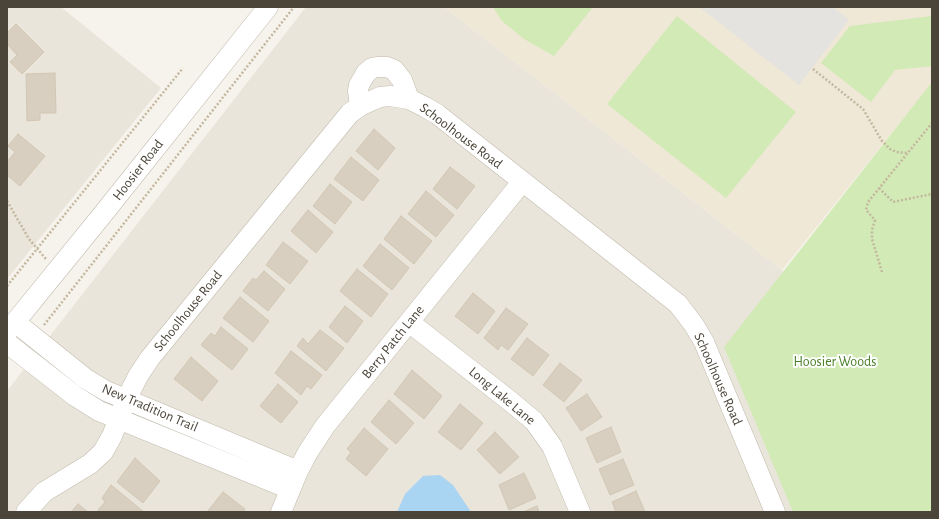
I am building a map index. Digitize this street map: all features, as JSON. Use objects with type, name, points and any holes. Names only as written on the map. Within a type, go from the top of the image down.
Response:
[{"type":"street","name":"Hoosier Road","points":[[11,327],[268,7]]},
{"type":"street","points":[[360,106],[358,91],[359,85],[366,73],[372,68],[377,67],[387,67],[394,70],[402,80],[409,99]]},
{"type":"street","name":"Schoolhouse Road","points":[[26,512],[44,492],[97,459],[108,444],[126,400],[138,376],[150,358],[340,124],[350,113],[360,106],[380,97],[390,96],[409,99],[437,114],[670,297],[686,313],[704,342],[775,512]]},
{"type":"street","name":"Berry Patch Lane","points":[[281,512],[298,471],[308,452],[325,426],[522,182]]},
{"type":"street","name":"Long Lake Lane","points":[[409,322],[534,421],[552,446],[580,512]]},
{"type":"street","name":"New Tradition Trail","points":[[11,327],[32,336],[86,379],[106,391],[298,471]]},
{"type":"street","name":"New Tradition Trail","points":[[7,343],[75,396],[97,410],[290,489]]},
{"type":"path","points":[[32,336],[49,320],[294,7]]},
{"type":"path","points":[[7,286],[183,68]]},
{"type":"path","points":[[813,69],[863,109],[882,141],[890,149],[896,152],[907,153]]},
{"type":"path","points":[[882,272],[872,239],[872,230],[875,220],[866,210],[868,202],[932,123]]},
{"type":"path","points":[[878,188],[893,202],[932,194]]},
{"type":"path","points":[[7,201],[37,250],[58,270]]},
{"type":"shaded area","points":[[7,7],[61,7],[161,88],[7,279]]},
{"type":"shaded area","points":[[306,7],[444,7],[782,270],[900,512],[7,512],[7,391]]},
{"type":"shaded area","points":[[444,7],[932,7],[932,83],[782,270]]},
{"type":"shaded area","points":[[699,7],[833,7],[849,20],[799,85]]},
{"type":"green space","points":[[493,7],[593,7],[554,56],[524,39],[502,21]]},
{"type":"green space","points":[[677,16],[796,112],[726,198],[607,104]]},
{"type":"green space","points":[[932,16],[932,66],[895,70],[871,102],[821,63],[850,26]]},
{"type":"green space","name":"Hoosier Woods","points":[[932,82],[932,512],[793,512],[724,347]]},
{"type":"water","points":[[440,475],[453,485],[471,512],[397,512],[405,494],[423,476]]},
{"type":"building","points":[[16,24],[44,52],[22,74],[10,62],[17,55],[7,44],[7,33]]},
{"type":"building","points":[[55,73],[56,113],[40,113],[40,120],[27,121],[26,74]]},
{"type":"building","points":[[374,129],[395,148],[378,170],[356,151]]},
{"type":"building","points":[[18,134],[45,156],[20,186],[7,175],[7,162],[15,152],[8,146]]},
{"type":"building","points":[[351,157],[379,180],[363,201],[334,179]]},
{"type":"building","points":[[450,167],[475,186],[457,209],[433,189]]},
{"type":"building","points":[[330,184],[352,202],[335,224],[313,206]]},
{"type":"building","points":[[426,191],[454,215],[436,237],[408,214]]},
{"type":"building","points":[[308,210],[333,232],[316,253],[291,231]]},
{"type":"building","points":[[401,216],[432,241],[414,264],[384,239]]},
{"type":"building","points":[[283,242],[308,261],[290,284],[266,265]]},
{"type":"building","points":[[380,244],[409,268],[392,290],[363,266]]},
{"type":"building","points":[[357,269],[388,294],[371,317],[340,291]]},
{"type":"building","points":[[264,271],[285,289],[268,311],[243,291],[253,278],[256,280]]},
{"type":"building","points":[[473,293],[495,311],[478,334],[455,316]]},
{"type":"building","points":[[240,297],[269,321],[253,342],[223,318]]},
{"type":"building","points":[[345,306],[363,321],[347,343],[329,327]]},
{"type":"building","points":[[506,308],[528,324],[508,350],[501,345],[498,350],[484,338]]},
{"type":"building","points":[[221,327],[248,349],[232,370],[201,345],[211,333],[215,336]]},
{"type":"building","points":[[320,330],[344,348],[326,371],[297,346],[303,338],[308,344]]},
{"type":"building","points":[[527,338],[549,355],[533,376],[511,359]]},
{"type":"building","points":[[291,351],[322,375],[311,389],[307,386],[301,395],[275,373]]},
{"type":"building","points":[[191,357],[218,381],[202,401],[174,379]]},
{"type":"building","points":[[560,363],[582,380],[564,402],[543,385]]},
{"type":"building","points":[[412,370],[442,396],[424,419],[394,394]]},
{"type":"building","points":[[278,384],[298,402],[281,423],[260,406]]},
{"type":"building","points":[[587,394],[602,417],[581,431],[566,408]]},
{"type":"building","points":[[389,400],[414,423],[396,444],[371,422]]},
{"type":"building","points":[[460,404],[483,423],[461,450],[438,432]]},
{"type":"building","points":[[611,427],[621,452],[597,463],[586,438]]},
{"type":"building","points":[[364,428],[388,449],[366,476],[346,459],[351,452],[347,449]]},
{"type":"building","points":[[495,432],[519,457],[500,474],[477,450]]},
{"type":"building","points":[[135,458],[160,481],[143,503],[117,482]]},
{"type":"building","points":[[623,459],[634,485],[610,495],[599,469]]},
{"type":"building","points":[[524,473],[536,498],[509,510],[499,485]]},
{"type":"building","points":[[111,485],[144,512],[100,512],[98,510],[105,502],[102,498]]},
{"type":"building","points":[[636,491],[645,512],[616,512],[612,502]]},
{"type":"building","points":[[223,492],[245,509],[243,512],[207,512]]},
{"type":"building","points":[[78,504],[88,512],[71,512]]},
{"type":"building","points":[[537,506],[539,512],[523,512]]}]
